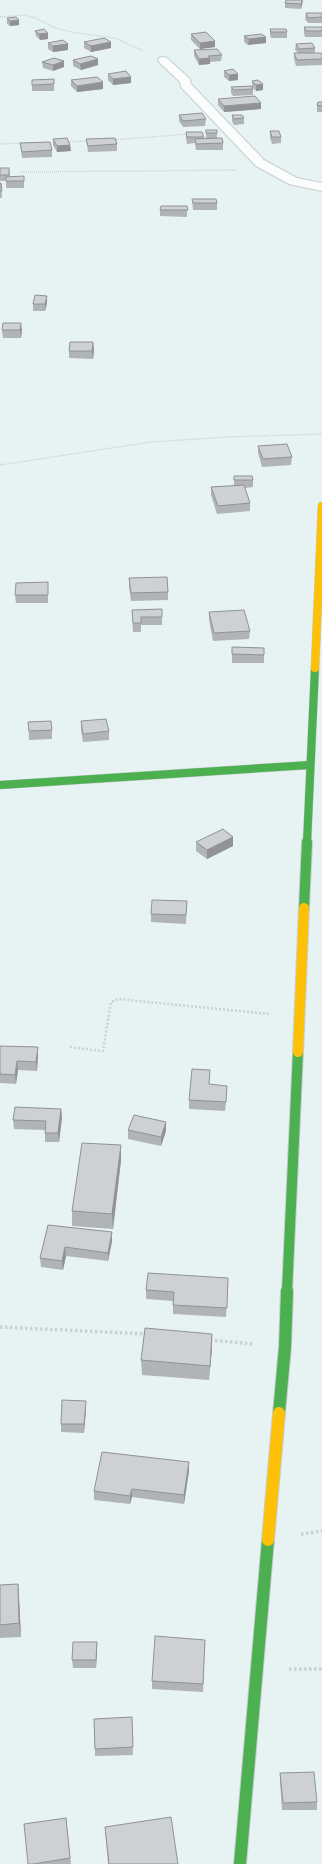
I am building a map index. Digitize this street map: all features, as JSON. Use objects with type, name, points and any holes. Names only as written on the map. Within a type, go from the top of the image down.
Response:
[{"type":"street","points":[[163,60],[186,81],[185,85],[260,163],[293,181],[322,187]]},
{"type":"street","points":[[240,1864],[285,1347],[322,506]]},
{"type":"street","points":[[0,784],[310,765]]},
{"type":"path","points":[[0,17],[24,15],[36,18],[55,28],[76,33],[115,38],[163,60]]},
{"type":"path","points":[[106,141],[149,136],[192,134]]},
{"type":"path","points":[[62,142],[91,141]]},
{"type":"path","points":[[0,144],[28,143]]},
{"type":"path","points":[[20,172],[249,170],[275,172]]},
{"type":"path","points":[[0,465],[151,442],[226,437],[322,434]]},
{"type":"path","points":[[70,1048],[103,1052],[111,1002],[118,999],[300,1017]]},
{"type":"path","points":[[0,1327],[153,1335]]},
{"type":"path","points":[[207,1340],[285,1347]]},
{"type":"building","points":[[286,0],[302,0],[301,4],[285,3]]},
{"type":"building","points":[[306,13],[322,13],[322,17],[308,18]]},
{"type":"building","points":[[16,17],[19,20],[10,21],[7,18]]},
{"type":"building","points":[[304,27],[322,27],[322,31],[306,31]]},
{"type":"building","points":[[44,29],[48,33],[39,34],[35,31]]},
{"type":"building","points":[[270,29],[286,29],[287,32],[271,32]]},
{"type":"building","points":[[206,32],[215,41],[200,43],[191,34]]},
{"type":"building","points":[[261,34],[266,37],[249,39],[244,36]]},
{"type":"building","points":[[104,38],[111,42],[91,46],[84,42]]},
{"type":"building","points":[[63,40],[68,44],[53,46],[48,43]]},
{"type":"building","points":[[312,43],[315,48],[299,49],[296,44]]},
{"type":"building","points":[[217,49],[222,55],[208,56],[210,58],[199,59],[194,50]]},
{"type":"building","points":[[294,53],[321,53],[322,59],[297,60]]},
{"type":"building","points":[[91,56],[98,59],[80,64],[73,60]]},
{"type":"building","points":[[54,58],[64,61],[53,65],[42,62]]},
{"type":"building","points":[[233,69],[238,74],[229,75],[224,71]]},
{"type":"building","points":[[126,71],[131,77],[113,79],[108,74]]},
{"type":"building","points":[[97,77],[103,82],[77,86],[71,80]]},
{"type":"building","points":[[54,79],[54,84],[32,85],[32,80]]},
{"type":"building","points":[[258,80],[263,84],[256,85],[252,81]]},
{"type":"building","points":[[251,86],[253,89],[234,90],[231,87]]},
{"type":"building","points":[[255,96],[261,103],[224,106],[218,99]]},
{"type":"building","points":[[318,102],[322,102],[322,106],[317,105]]},
{"type":"building","points":[[202,113],[206,119],[183,121],[179,115]]},
{"type":"building","points":[[232,115],[242,115],[244,118],[234,119]]},
{"type":"building","points":[[206,130],[217,130],[217,133],[206,133]]},
{"type":"building","points":[[270,131],[279,131],[281,137],[272,137]]},
{"type":"building","points":[[186,132],[202,132],[204,137],[187,137]]},
{"type":"building","points":[[67,138],[70,145],[57,146],[53,139]]},
{"type":"building","points":[[115,138],[117,144],[88,146],[86,139]]},
{"type":"building","points":[[222,138],[223,143],[196,144],[195,139]]},
{"type":"building","points":[[50,142],[52,150],[22,152],[20,143]]},
{"type":"building","points":[[0,168],[9,168],[9,175],[0,175]]},
{"type":"building","points":[[24,176],[24,181],[6,181],[6,177]]},
{"type":"building","points":[[0,183],[2,191],[0,192]]},
{"type":"building","points":[[192,199],[216,199],[217,203],[193,203]]},
{"type":"building","points":[[161,206],[187,206],[188,210],[160,210]]},
{"type":"building","points":[[35,295],[47,296],[45,304],[33,304]]},
{"type":"building","points":[[3,323],[21,323],[20,330],[2,330]]},
{"type":"building","points":[[70,342],[93,342],[92,351],[69,351]]},
{"type":"building","points":[[287,444],[292,457],[263,459],[258,446]]},
{"type":"building","points":[[234,476],[252,476],[253,480],[234,480]]},
{"type":"building","points":[[244,485],[250,503],[218,506],[211,487]]},
{"type":"building","points":[[167,577],[168,592],[131,593],[129,578]]},
{"type":"building","points":[[48,582],[48,595],[15,595],[16,583]]},
{"type":"building","points":[[162,609],[162,617],[141,617],[141,623],[133,623],[132,610]]},
{"type":"building","points":[[244,610],[250,631],[214,633],[209,612]]},
{"type":"building","points":[[232,647],[264,648],[264,655],[232,654]]},
{"type":"building","points":[[106,719],[109,731],[83,734],[81,721]]},
{"type":"building","points":[[51,721],[52,730],[29,731],[28,722]]},
{"type":"building","points":[[223,829],[233,837],[207,850],[196,842]]},
{"type":"building","points":[[152,900],[187,901],[186,915],[151,914]]},
{"type":"building","points":[[0,1046],[38,1047],[36,1062],[17,1061],[15,1075],[0,1074]]},
{"type":"building","points":[[192,1069],[210,1070],[209,1084],[227,1086],[226,1102],[189,1100]]},
{"type":"building","points":[[15,1107],[61,1109],[58,1133],[45,1133],[46,1121],[13,1120]]},
{"type":"building","points":[[134,1115],[166,1122],[161,1137],[128,1130]]},
{"type":"building","points":[[82,1143],[121,1145],[112,1214],[72,1211]]},
{"type":"building","points":[[48,1225],[112,1232],[108,1253],[65,1247],[62,1261],[40,1258]]},
{"type":"building","points":[[148,1273],[228,1278],[227,1308],[173,1305],[174,1292],[146,1290]]},
{"type":"building","points":[[145,1328],[212,1334],[210,1366],[141,1360]]},
{"type":"building","points":[[62,1400],[86,1401],[84,1424],[61,1424]]},
{"type":"building","points":[[102,1452],[189,1462],[184,1495],[132,1489],[130,1496],[94,1491]]},
{"type":"building","points":[[18,1584],[19,1623],[0,1625],[0,1585]]},
{"type":"building","points":[[155,1636],[205,1640],[203,1684],[152,1681]]},
{"type":"building","points":[[73,1642],[97,1642],[96,1660],[72,1660]]},
{"type":"building","points":[[132,1717],[133,1747],[95,1749],[94,1719]]},
{"type":"building","points":[[314,1772],[317,1802],[283,1803],[280,1773]]},
{"type":"building","points":[[171,1817],[178,1864],[109,1864],[105,1827]]},
{"type":"building","points":[[66,1818],[70,1858],[28,1864],[24,1824]]},
{"type":"traffic: fast","points":[[304,908],[315,668]]},
{"type":"traffic: fast","points":[[0,785],[310,765]]},
{"type":"traffic: fast","points":[[279,1413],[285,1347],[298,1052]]},
{"type":"traffic: fast","points":[[240,1864],[268,1540]]},
{"type":"traffic: slow","points":[[315,668],[322,506]]},
{"type":"traffic: slow","points":[[298,1052],[304,908]]},
{"type":"traffic: slow","points":[[268,1540],[279,1413]]}]
